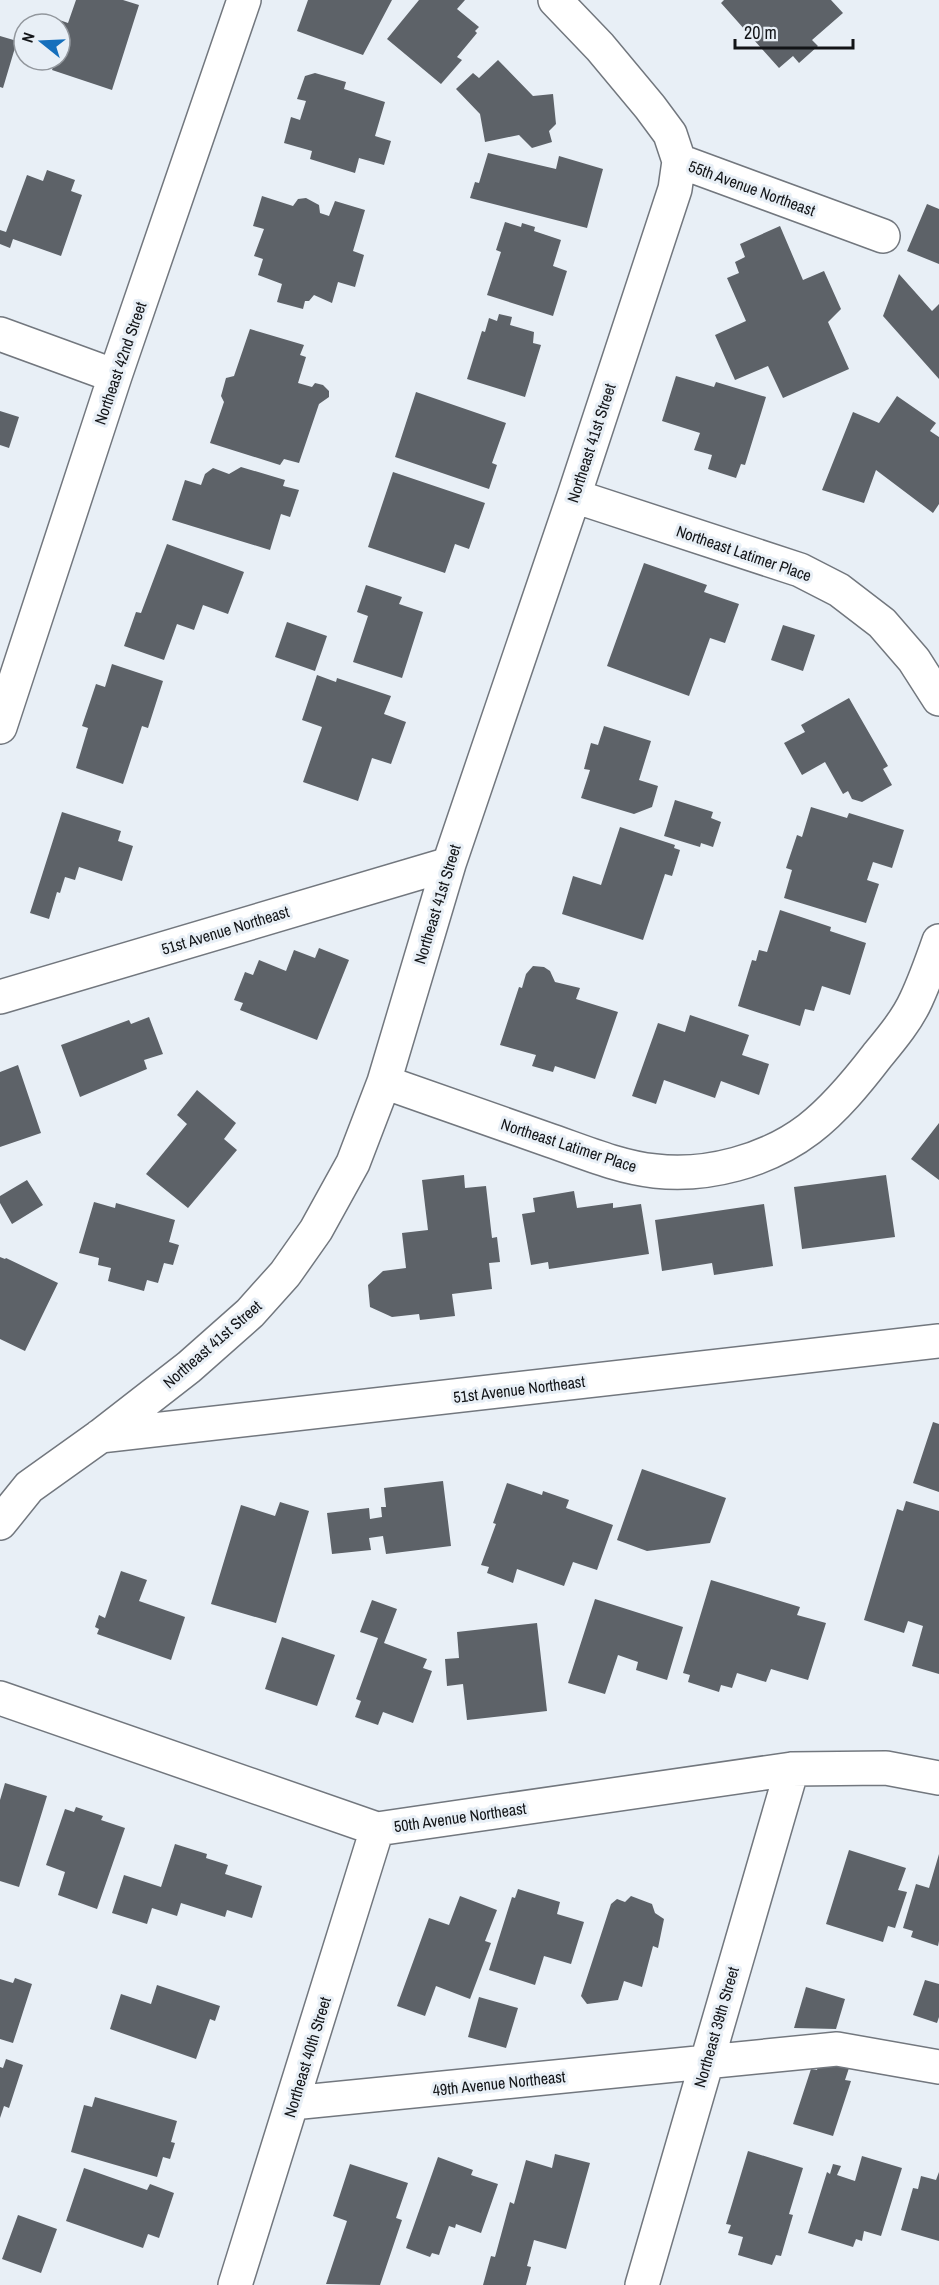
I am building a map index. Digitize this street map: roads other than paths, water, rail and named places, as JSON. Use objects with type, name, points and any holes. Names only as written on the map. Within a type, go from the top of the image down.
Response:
[{"type":"street","name":"Northeast 42nd Street","points":[[0,727],[115,376],[244,0]]},
{"type":"street","name":"55th Avenue Northeast","points":[[555,0],[600,47],[650,107],[670,134],[679,160],[883,236]]},
{"type":"street","name":"Northeast 41st Street","points":[[0,1523],[29,1487],[99,1437],[189,1367],[250,1313],[285,1274],[316,1230],[353,1163],[384,1082],[449,864],[675,189],[679,160]]},
{"type":"street","points":[[0,333],[115,376]]},
{"type":"street","name":"Northeast Latimer Place","points":[[574,496],[800,570],[839,590],[882,623],[914,660],[939,699]]},
{"type":"street","name":"51st Avenue Northeast","points":[[0,997],[449,864]]},
{"type":"street","name":"Northeast Latimer Place","points":[[384,1082],[582,1151],[655,1171],[709,1170],[737,1163],[759,1157],[808,1129],[860,1079],[915,1002],[939,941]]},
{"type":"street","name":"51st Avenue Northeast","points":[[99,1437],[939,1341]]},
{"type":"street","name":"50th Avenue Northeast","points":[[0,1698],[377,1829],[792,1769],[886,1768],[939,1778]]},
{"type":"street","name":"Northeast 39th Street","points":[[642,2285],[792,1769]]},
{"type":"street","name":"Northeast 40th Street","points":[[235,2285],[377,1829]]},
{"type":"street","name":"49th Avenue Northeast","points":[[292,2103],[837,2049],[939,2067]]}]
